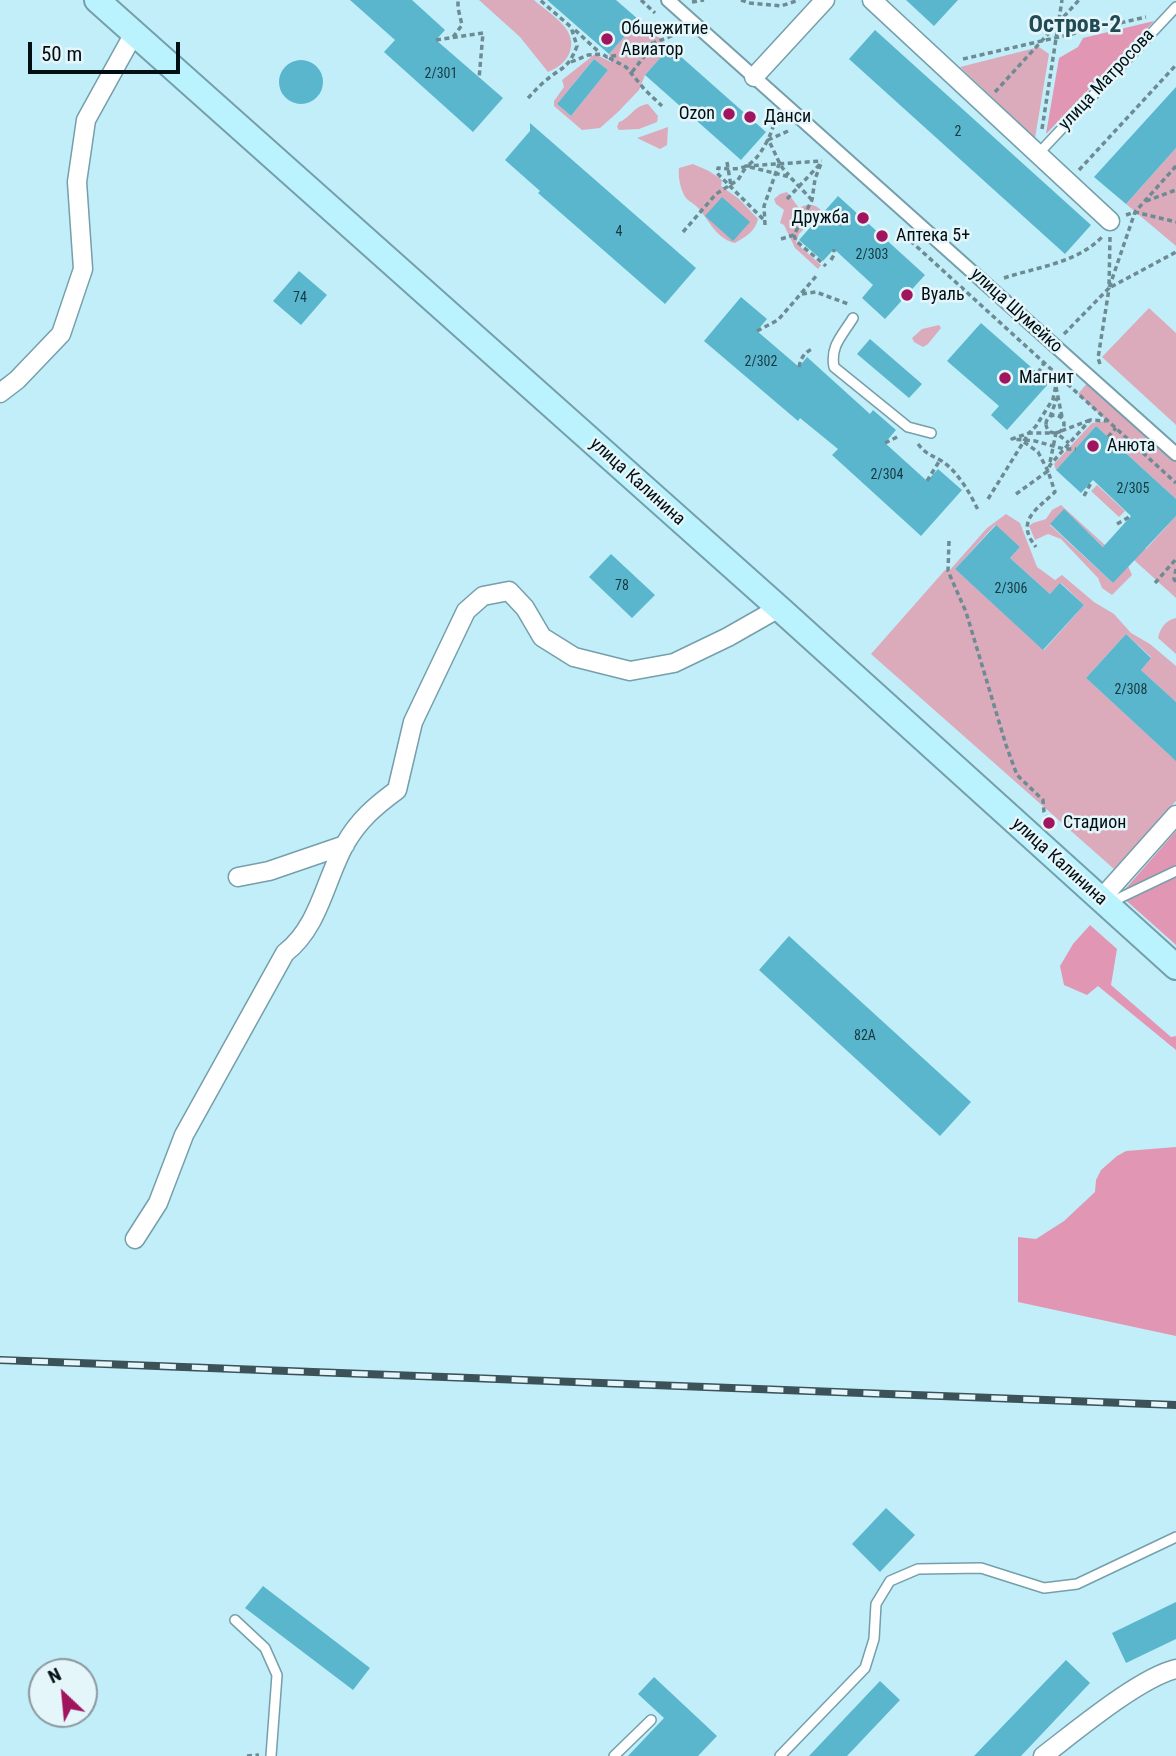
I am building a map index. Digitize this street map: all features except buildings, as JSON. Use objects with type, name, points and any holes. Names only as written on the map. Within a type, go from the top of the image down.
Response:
[{"type":"main road","name":"улица Калинина","points":[[97,0],[779,608],[1176,967]]},
{"type":"street","name":"улица Шумейко","points":[[668,0],[1176,454]]},
{"type":"street","points":[[754,77],[825,0]]},
{"type":"street","points":[[872,0],[1110,221]]},
{"type":"street","points":[[0,393],[17,380],[61,334],[83,269],[77,182],[86,120],[133,34]]},
{"type":"street","points":[[135,1239],[158,1203],[191,1122],[285,953],[299,942],[345,845],[368,811],[397,790],[413,722],[466,611],[483,596],[509,591],[525,608],[542,637],[574,657],[630,671],[674,663],[779,608]]},
{"type":"street","points":[[1103,902],[1176,815]]},
{"type":"street","points":[[238,877],[269,871],[345,845]]},
{"type":"street","points":[[1043,1756],[1151,1679],[1162,1672],[1176,1669]]},
{"type":"lane","name":"улица Матросова","points":[[1038,154],[1174,9]]},
{"type":"lane","points":[[853,318],[832,355],[834,367],[908,427],[931,433]]},
{"type":"lane","points":[[1103,902],[1176,871]]},
{"type":"lane","points":[[780,1756],[866,1668],[873,1639],[876,1604],[890,1581],[918,1569],[981,1568],[1044,1588],[1077,1584],[1176,1537]]},
{"type":"lane","points":[[235,1620],[265,1648],[277,1675],[271,1756]]},
{"type":"lane","points":[[614,1756],[651,1720]]},
{"type":"path","points":[[452,38],[462,25],[458,0]]},
{"type":"path","points":[[540,0],[602,54],[632,72],[645,90],[662,106]]},
{"type":"path","points":[[641,0],[660,17]]},
{"type":"path","points":[[741,0],[781,6],[799,0]]},
{"type":"path","points":[[1038,154],[1062,0]]},
{"type":"path","points":[[984,104],[1079,0]]},
{"type":"path","points":[[941,64],[1174,9]]},
{"type":"path","points":[[607,57],[640,49],[679,33],[670,25]]},
{"type":"path","points":[[528,98],[545,80],[563,70],[569,63],[577,46],[571,27]]},
{"type":"path","points":[[436,40],[483,33],[479,79]]},
{"type":"path","points":[[632,72],[654,44]]},
{"type":"path","points":[[637,65],[640,49]]},
{"type":"path","points":[[569,63],[588,55],[602,54]]},
{"type":"path","points":[[1069,182],[1176,65]]},
{"type":"path","points":[[682,232],[716,194],[731,186],[768,140],[774,129],[775,118],[797,138]]},
{"type":"path","points":[[768,140],[788,131]]},
{"type":"path","points":[[768,140],[779,164],[812,200]]},
{"type":"path","points":[[814,154],[831,169]]},
{"type":"path","points":[[763,219],[731,186],[724,183],[717,173],[718,168],[822,161]]},
{"type":"path","points":[[787,199],[822,161]]},
{"type":"path","points":[[822,161],[812,200],[794,235],[796,241],[826,266]]},
{"type":"path","points":[[727,162],[731,186]]},
{"type":"path","points":[[765,225],[764,206],[779,164]]},
{"type":"path","points":[[746,166],[790,177]]},
{"type":"path","points":[[1097,383],[1101,371],[1098,358],[1109,288],[1135,212],[1176,166]]},
{"type":"path","points":[[1142,204],[1176,190]]},
{"type":"path","points":[[985,284],[1022,271],[1048,267],[1092,248],[1103,236],[1110,221],[1135,212],[1176,222]]},
{"type":"path","points":[[897,229],[1176,484]]},
{"type":"path","points":[[780,239],[794,235]]},
{"type":"path","points":[[831,260],[834,249]]},
{"type":"path","points":[[1109,288],[1176,252]]},
{"type":"path","points":[[757,331],[778,320],[818,274]]},
{"type":"path","points":[[800,295],[816,292],[853,305]]},
{"type":"path","points":[[799,367],[800,359],[814,348]]},
{"type":"path","points":[[1038,373],[1050,352]]},
{"type":"path","points":[[1056,385],[1063,421],[1062,430],[1056,433]]},
{"type":"path","points":[[1058,396],[1047,421],[1048,430],[1076,449]]},
{"type":"path","points":[[1050,417],[1059,416],[1063,421],[1069,443]]},
{"type":"path","points":[[988,499],[1029,433],[1056,433],[1090,420],[1108,421]]},
{"type":"path","points":[[1050,465],[1090,420]]},
{"type":"path","points":[[885,443],[895,440],[908,427],[928,456],[940,460],[968,487],[978,510]]},
{"type":"path","points":[[1108,437],[1116,428]]},
{"type":"path","points":[[1016,494],[1048,471],[1056,433]]},
{"type":"path","points":[[1024,442],[1038,453],[1055,492],[1028,518],[1026,524],[1031,541],[1036,547]]},
{"type":"path","points":[[927,481],[940,460]]},
{"type":"path","points":[[1084,496],[1092,481]]},
{"type":"path","points":[[1117,524],[1131,516]]},
{"type":"path","points":[[949,541],[948,571],[967,612],[1006,745],[1017,775],[1043,800],[1049,823]]},
{"type":"path","points":[[1155,583],[1176,559]]},
{"type":"path","points":[[1176,569],[1176,582]]},
{"type":"shaded area","points":[[479,0],[534,0],[567,30],[571,45],[569,54],[560,65],[548,72],[520,37]]},
{"type":"shaded area","points":[[639,20],[670,47],[645,75],[639,90],[618,112],[600,128],[582,130],[554,106],[554,101],[564,87],[562,80],[595,54],[611,62],[609,54]],"holes":[[[594,59],[608,70],[571,116],[557,104]]]},
{"type":"shaded area","points":[[1154,21],[1046,134],[1059,58],[1078,47],[1083,38]]},
{"type":"shaded area","points":[[1039,47],[1049,54],[1035,138],[960,67]]},
{"type":"shaded area","points":[[648,104],[658,116],[657,122],[639,129],[619,130],[619,122],[639,107]]},
{"type":"shaded area","points":[[668,127],[667,145],[660,149],[637,138]]},
{"type":"shaded area","points":[[1176,148],[1176,246],[1126,204]]},
{"type":"shaded area","points":[[693,164],[722,180],[721,186],[739,199],[758,219],[752,231],[735,243],[722,237],[701,211],[685,197],[681,189],[679,168]]},
{"type":"shaded area","points":[[787,192],[799,208],[810,205],[821,210],[799,234],[796,243],[821,265],[818,269],[795,248],[784,225],[780,223],[784,210],[774,199]]},
{"type":"shaded area","points":[[1149,308],[1176,333],[1176,425],[1102,357]]},
{"type":"shaded area","points":[[939,325],[941,328],[928,344],[923,347],[914,342],[912,338],[922,329]]},
{"type":"shaded area","points":[[1089,381],[1176,458],[1176,499],[1096,426],[1056,470],[1054,464],[1092,423],[1107,421],[1078,394]]},
{"type":"shaded area","points":[[1097,485],[1125,511],[1119,517],[1091,491]]},
{"type":"shaded area","points":[[1061,505],[1128,566],[1132,575],[1112,595],[1102,588],[1098,578],[1061,539],[1048,534],[1035,540],[1029,526],[1046,519],[1052,510]],"holes":[[[1064,510],[1126,568],[1113,583],[1050,525]]]},
{"type":"shaded area","points":[[1006,514],[1020,523],[1037,567],[1055,580],[1062,575],[1094,602],[1114,614],[1131,633],[1150,644],[1176,666],[1176,702],[1141,670],[1151,657],[1126,634],[1086,678],[1172,757],[1176,754],[1176,801],[1114,869],[871,654],[945,570],[949,571],[987,528]],"holes":[[[995,525],[1020,547],[1010,558],[1050,594],[1061,583],[1084,605],[1044,650],[955,569]]]},
{"type":"shaded area","points":[[1176,516],[1176,598],[1112,540],[1121,527],[1146,549]]},
{"type":"shaded area","points":[[1176,618],[1176,654],[1158,638],[1164,625]]},
{"type":"shaded area","points":[[1176,831],[1176,945],[1120,895]]},
{"type":"shaded area","points":[[1090,925],[1117,949],[1111,985],[1171,1037],[1176,1036],[1176,1050],[1098,986],[1087,995],[1064,985],[1060,966],[1073,944]]},
{"type":"shaded area","points":[[1176,1147],[1176,1336],[1018,1302],[1018,1237],[1036,1239],[1064,1221],[1095,1192],[1096,1180],[1101,1170],[1117,1156],[1126,1151]]},
{"type":"railway","points":[[0,1360],[1176,1405]]},
{"type":"place","name":"Общежитие Авиатор","points":[[607,39]]},
{"type":"place","name":"Ozon","points":[[729,114]]},
{"type":"place","name":"Данси","points":[[750,117]]},
{"type":"place","name":"Дружба","points":[[863,218]]},
{"type":"place","name":"Аптека 5+","points":[[882,236]]},
{"type":"place","name":"Вуаль","points":[[907,295]]},
{"type":"place","name":"Магнит","points":[[1005,378]]},
{"type":"place","name":"Анюта","points":[[1093,446]]},
{"type":"place","name":"Стадион","points":[[1049,823]]},
{"type":"district","name":"Остров-2","points":[[1075,26]]}]
